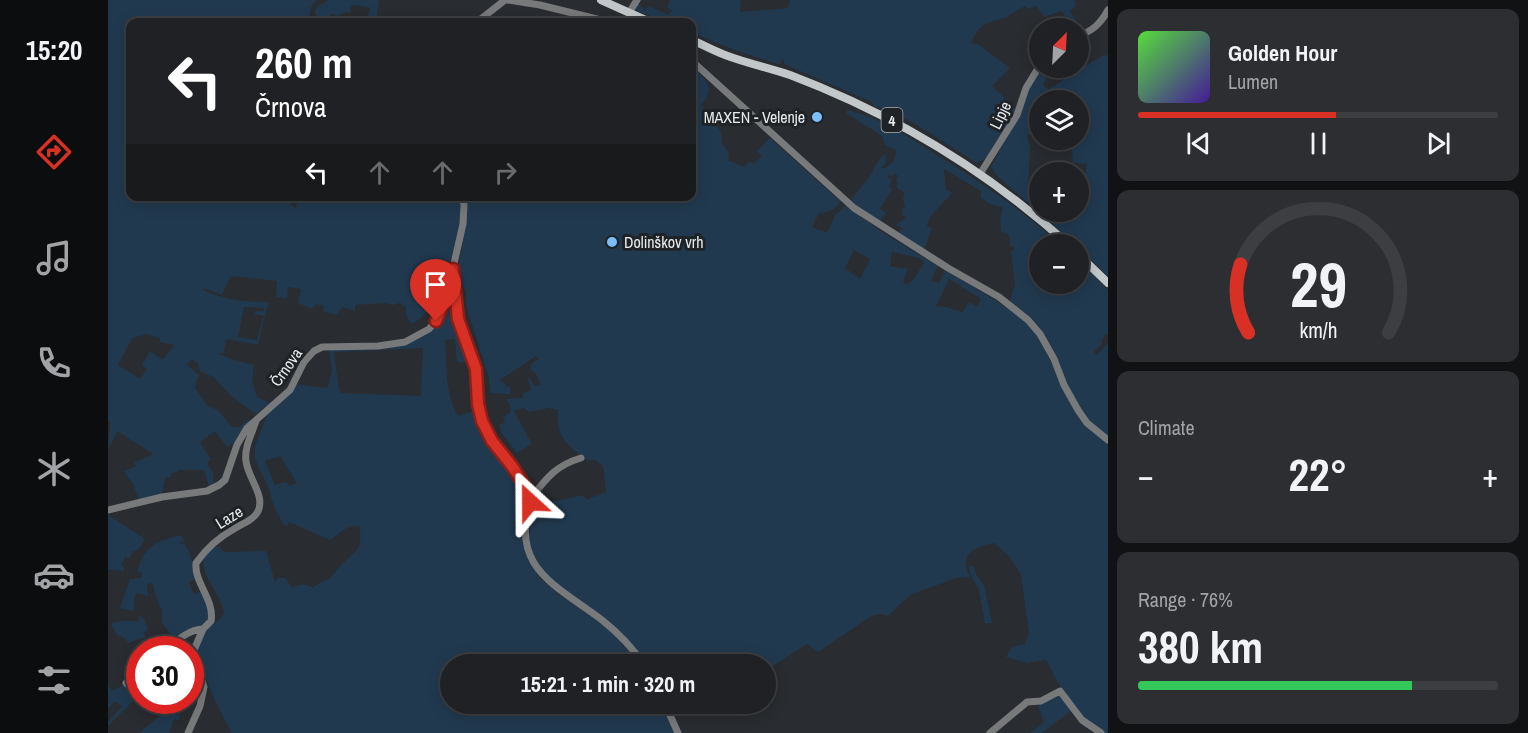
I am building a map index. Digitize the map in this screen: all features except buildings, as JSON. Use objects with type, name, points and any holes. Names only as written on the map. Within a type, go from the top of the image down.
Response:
[{"type":"main road","points":[[601,0],[641,18]]},
{"type":"main road","name":"4","points":[[696,42],[725,55],[790,75],[900,124],[980,174],[1057,234]]},
{"type":"main road","points":[[1089,265],[1108,283]]},
{"type":"street","points":[[482,18],[506,0],[540,5],[593,18]]},
{"type":"street","points":[[629,13],[637,0]]},
{"type":"street","points":[[1089,32],[1097,26],[1108,10]]},
{"type":"street","points":[[696,65],[854,208],[948,268],[999,297],[1028,320],[1040,334],[1054,358],[1064,385],[1078,411],[1092,428],[1108,440]]},
{"type":"street","name":"Lipje","points":[[980,174],[1017,115],[1026,88],[1032,78]]},
{"type":"street","name":"Črnova","points":[[108,510],[162,497],[207,491],[225,480],[237,446],[247,428],[290,390],[304,362],[314,351],[322,347],[360,347],[405,342],[429,329],[436,321],[443,304],[453,269],[463,224],[463,201]]},
{"type":"street","points":[[453,269],[458,319],[476,369],[478,404],[482,421],[492,441],[532,497]]},
{"type":"street","name":"Laze","points":[[188,733],[200,706],[204,687],[194,650],[203,629],[211,621],[212,615],[211,606],[198,577],[196,563],[215,542],[255,517],[261,503],[249,475],[246,460],[247,449],[257,419]]},
{"type":"street","points":[[582,458],[571,461],[550,474],[532,497],[526,531],[530,558],[538,571],[570,599],[603,621],[624,640],[635,654]]},
{"type":"street","points":[[186,636],[198,629],[203,629]]},
{"type":"street","points":[[990,733],[1027,702],[1041,701],[1060,691],[1082,720],[1101,733]]},
{"type":"street","points":[[669,714],[678,733]]},
{"type":"shaded area","points":[[108,0],[316,0],[310,11],[311,18],[126,18],[126,201],[291,201],[291,205],[296,208],[297,201],[460,201],[461,216],[458,234],[444,281],[437,290],[432,305],[425,314],[411,324],[406,314],[406,307],[400,303],[355,305],[355,311],[342,307],[337,315],[323,311],[324,306],[316,304],[312,309],[298,303],[301,289],[288,287],[287,298],[276,297],[277,281],[231,276],[222,295],[204,288],[204,290],[227,298],[268,303],[258,345],[227,339],[223,353],[218,353],[230,359],[254,365],[252,380],[257,397],[270,403],[256,414],[231,396],[214,377],[201,372],[199,365],[192,359],[187,365],[200,376],[195,388],[208,406],[218,410],[232,427],[240,427],[249,419],[250,421],[237,439],[227,447],[215,431],[200,442],[211,459],[207,463],[213,473],[214,484],[209,487],[204,470],[178,470],[178,472],[171,473],[171,477],[165,478],[162,494],[141,501],[124,471],[136,466],[134,463],[153,454],[117,431],[108,450],[110,422],[108,421]],"holes":[[[244,307],[264,308],[264,311],[255,311],[255,314],[264,316],[257,340],[238,337]],[[146,334],[160,338],[160,342],[174,345],[163,360],[150,351],[142,365],[147,369],[140,379],[118,365],[132,338]]]},
{"type":"shaded area","points":[[329,0],[379,0],[377,18],[368,18],[370,8],[358,5],[351,5],[350,13],[345,12],[338,16],[332,14],[329,18],[318,18],[315,13],[316,8]]},
{"type":"shaded area","points":[[670,0],[741,0],[740,12],[788,8],[790,0],[1074,0],[1076,6],[1070,11],[1074,18],[1065,18],[1061,11],[1045,17],[1036,6],[1028,9],[1025,6],[1006,17],[984,25],[978,31],[971,43],[979,45],[1010,68],[992,86],[1015,108],[1015,114],[986,158],[977,163],[914,123],[784,64],[783,58],[778,64],[732,49],[696,35],[696,18],[655,18],[637,11],[636,5],[639,4],[645,10],[649,6],[669,15],[672,10],[667,8]]},
{"type":"shaded area","points":[[1108,55],[1108,277],[1089,257],[1089,234],[1064,234],[1050,222],[1089,222],[1089,162],[1073,162],[1072,150],[1089,150],[1089,90],[1029,90],[1029,135],[1027,136],[1030,150],[1029,204],[997,176],[991,167],[1035,78],[1046,78],[1043,86],[1049,89],[1067,78],[1089,78],[1089,64]]},
{"type":"shaded area","points":[[696,71],[708,84],[709,89],[701,105],[721,132],[722,144],[729,153],[728,160],[744,167],[750,161],[754,164],[762,156],[757,151],[770,138],[840,201],[832,210],[819,213],[812,227],[827,233],[836,214],[846,206],[885,234],[938,266],[931,281],[939,283],[945,270],[1021,316],[1035,331],[1068,396],[1108,442],[1108,733],[1086,728],[1071,711],[1041,733],[1030,733],[1044,722],[1038,706],[1063,692],[1046,660],[1028,663],[1006,657],[1012,647],[1025,644],[1029,632],[1021,575],[1010,557],[994,543],[970,553],[966,563],[970,577],[956,578],[910,595],[888,616],[880,614],[871,616],[818,652],[807,644],[776,664],[776,654],[639,654],[630,642],[601,616],[546,575],[533,558],[529,537],[536,504],[583,495],[586,500],[606,492],[603,466],[595,460],[587,460],[567,444],[559,427],[558,410],[548,408],[529,412],[524,408],[514,411],[531,442],[517,453],[501,432],[499,425],[505,422],[503,417],[511,412],[509,403],[505,399],[523,398],[523,393],[531,390],[527,375],[535,386],[541,385],[530,368],[532,363],[539,359],[536,356],[500,380],[506,385],[505,388],[507,386],[511,388],[510,394],[490,393],[489,378],[466,306],[466,292],[459,278],[458,268],[466,225],[465,201],[696,201]],"holes":[[[854,250],[870,259],[860,279],[845,268]],[[892,252],[919,258],[925,262],[912,281],[906,285],[903,281],[908,269],[890,266]],[[949,279],[981,299],[977,307],[969,302],[963,312],[936,306]]]},
{"type":"shaded area","points":[[847,110],[871,117],[916,141],[1001,197],[1029,218],[1029,222],[1034,222],[1048,234],[1029,234],[1029,294],[1089,294],[1089,270],[1108,290],[1108,335],[1106,334],[1101,341],[1103,342],[1094,352],[1097,355],[1108,343],[1108,437],[1087,419],[1072,397],[1045,336],[1028,315],[1010,301],[1015,284],[1011,251],[1014,250],[1014,246],[1010,247],[1010,236],[1001,231],[1000,219],[1003,207],[992,205],[981,198],[981,191],[944,169],[946,190],[952,193],[930,217],[927,226],[932,228],[924,250],[898,235],[902,228],[896,225],[906,218],[902,215],[905,207],[903,197],[905,193],[896,187],[898,176],[894,173],[892,177],[889,175],[887,177],[892,180],[889,187],[892,189],[880,209],[886,213],[878,223],[850,201],[870,176],[878,161],[885,154],[886,163],[881,168],[886,168],[894,160],[896,150],[885,145],[882,136],[846,113]]},
{"type":"shaded area","points":[[452,284],[472,362],[457,362],[455,339],[445,340],[447,379],[451,398],[458,416],[477,410],[520,482],[526,506],[524,545],[528,559],[539,577],[558,594],[595,618],[618,638],[631,654],[440,654],[440,714],[666,714],[675,733],[232,733],[221,713],[204,674],[204,636],[202,636],[206,628],[224,614],[219,598],[207,577],[203,563],[204,555],[213,546],[218,546],[224,552],[266,551],[275,582],[278,578],[286,578],[292,588],[307,585],[313,588],[332,576],[360,545],[360,526],[348,527],[330,540],[289,522],[287,526],[284,525],[274,507],[268,486],[255,458],[255,446],[268,412],[295,384],[327,388],[332,371],[329,349],[412,342],[428,332],[444,311]],"holes":[[[423,348],[421,396],[341,393],[334,352]],[[280,456],[297,483],[290,486],[286,482],[275,485],[265,461]]]},
{"type":"shaded area","points":[[108,515],[145,539],[139,549],[133,551],[130,558],[125,557],[121,565],[124,571],[108,569]]},
{"type":"shaded area","points":[[181,535],[184,541],[180,544],[184,543],[189,552],[197,579],[189,582],[194,594],[202,591],[209,611],[206,622],[181,636],[171,635],[162,623],[162,610],[155,595],[153,583],[147,584],[148,596],[137,593],[134,598],[134,611],[120,608],[130,579],[141,578],[142,574],[137,571],[144,556],[158,542]]},
{"type":"shaded area","points":[[969,566],[973,566],[984,585],[992,623],[985,623],[979,590]]},
{"type":"shaded area","points":[[139,616],[144,619],[148,630],[144,633],[146,636],[126,636],[126,640],[117,635],[111,624],[119,621],[139,621]]},
{"type":"shaded area","points":[[126,684],[126,708],[108,726],[108,722],[122,706],[115,701],[108,708],[108,685],[112,691]]},
{"type":"shaded area","points":[[162,714],[180,715],[179,720],[174,719],[169,733],[139,733]]},
{"type":"place","name":"MAXEN - Velenje","points":[[817,117]]},
{"type":"place","name":"Dolinškov vrh","points":[[612,242]]},
{"type":"route","points":[[436,321],[453,269],[458,319],[476,369],[478,404],[482,421],[492,441],[532,497],[530,502]]}]
